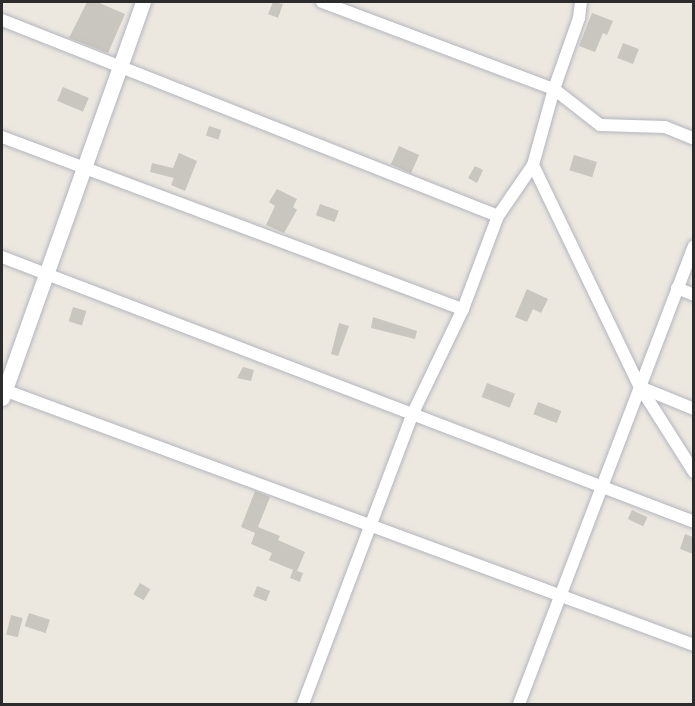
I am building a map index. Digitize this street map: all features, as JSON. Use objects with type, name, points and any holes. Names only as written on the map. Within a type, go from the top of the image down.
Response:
[{"type":"street","points":[[143,2],[3,394],[371,524],[693,645]]},
{"type":"street","points":[[322,2],[554,89],[600,125],[666,127],[693,139]]},
{"type":"street","points":[[303,705],[412,415],[463,309],[498,216],[533,165],[554,89],[579,18],[581,2]]},
{"type":"street","points":[[2,20],[498,216]]},
{"type":"street","points":[[2,137],[463,309]]},
{"type":"street","points":[[533,165],[640,387],[693,472]]},
{"type":"street","points":[[519,705],[693,246]]},
{"type":"street","points":[[2,258],[693,522]]},
{"type":"street","points":[[677,288],[693,295]]},
{"type":"street","points":[[640,387],[693,409]]},
{"type":"building","points":[[87,2],[97,2],[125,14],[108,53],[69,38]]},
{"type":"building","points":[[273,2],[283,4],[278,18],[268,14]]},
{"type":"building","points":[[592,13],[613,21],[607,35],[603,33],[595,52],[579,46]]},
{"type":"building","points":[[623,43],[639,49],[633,64],[617,58]]},
{"type":"building","points":[[63,87],[89,98],[83,112],[57,101]]},
{"type":"building","points":[[209,126],[221,130],[218,140],[206,136]]},
{"type":"building","points":[[399,146],[419,155],[411,173],[391,164]]},
{"type":"building","points":[[179,153],[197,161],[185,191],[171,185],[174,178],[150,172],[152,163],[173,168]]},
{"type":"building","points":[[574,155],[597,162],[592,177],[569,170]]},
{"type":"building","points":[[475,166],[483,170],[477,183],[468,178]]},
{"type":"building","points":[[277,189],[297,199],[293,207],[297,210],[284,233],[266,225],[275,206],[269,202]]},
{"type":"building","points":[[320,204],[339,211],[335,222],[316,215]]},
{"type":"building","points":[[527,289],[548,299],[541,313],[533,309],[527,322],[515,317]]},
{"type":"building","points":[[73,307],[86,311],[82,325],[69,321]]},
{"type":"building","points":[[373,317],[417,331],[415,339],[371,328]]},
{"type":"building","points":[[339,323],[349,326],[338,356],[331,354]]},
{"type":"building","points":[[243,367],[254,370],[251,381],[237,378]]},
{"type":"building","points":[[487,383],[515,394],[510,408],[482,397]]},
{"type":"building","points":[[538,402],[561,411],[557,423],[533,414]]},
{"type":"building","points":[[255,491],[270,497],[258,527],[280,536],[278,540],[305,552],[297,571],[303,573],[300,582],[290,578],[293,570],[269,560],[272,553],[251,544],[255,533],[241,527]]},
{"type":"building","points":[[632,510],[647,517],[643,526],[628,519]]},
{"type":"building","points":[[685,534],[693,537],[693,554],[680,549]]},
{"type":"building","points":[[140,583],[150,589],[144,600],[133,594]]},
{"type":"building","points":[[257,586],[270,591],[266,601],[253,596]]},
{"type":"building","points":[[29,613],[50,620],[46,633],[25,626]]},
{"type":"building","points":[[11,615],[23,618],[18,637],[6,634]]}]
